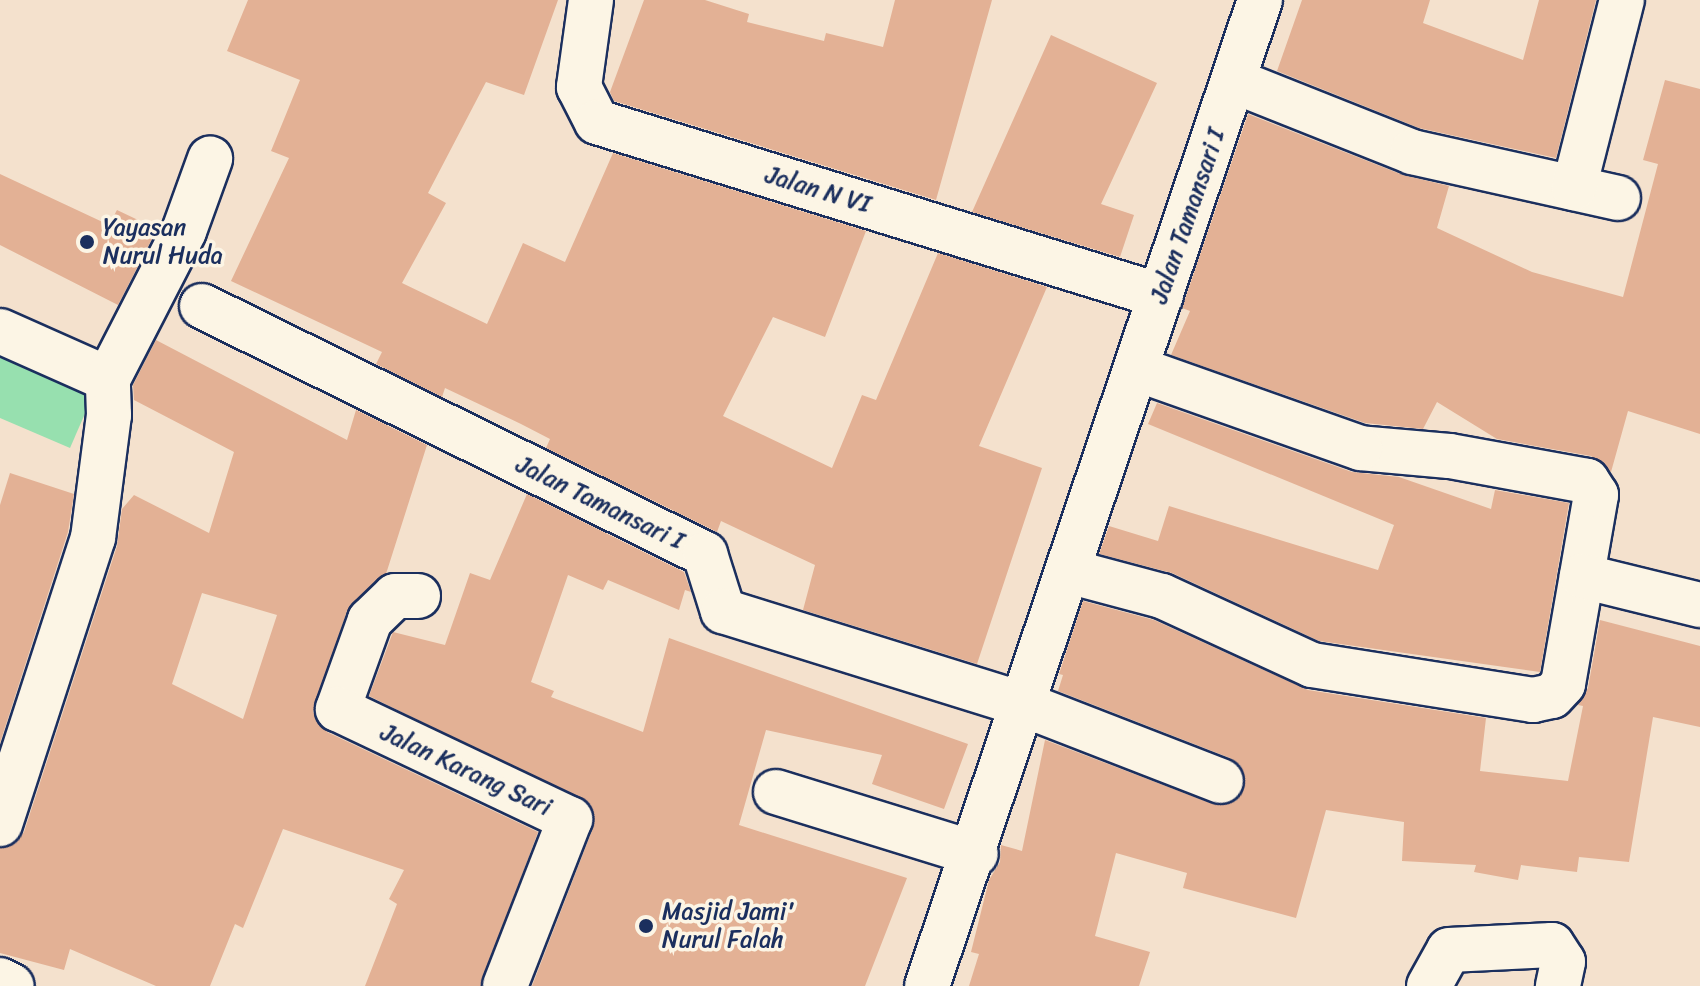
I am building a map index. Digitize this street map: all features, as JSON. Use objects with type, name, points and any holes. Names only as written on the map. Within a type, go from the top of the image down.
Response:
[{"type":"street","name":"Jalan N VI","points":[[591,0],[579,87],[597,122],[1161,296]]},
{"type":"street","name":"Jalan Tamansari I","points":[[927,986],[976,854],[1260,0]]},
{"type":"street","points":[[1574,188],[1622,0]]},
{"type":"street","points":[[1234,81],[1412,152],[1618,198]]},
{"type":"street","points":[[0,824],[93,538],[109,415],[108,379],[184,231],[210,159]]},
{"type":"street","name":"Jalan Tamansari I","points":[[202,306],[705,554],[723,611],[1025,705],[1221,781]]},
{"type":"street","points":[[0,331],[108,379]]},
{"type":"street","points":[[1068,571],[1162,596],[1312,665],[1533,700],[1552,696],[1563,684],[1596,495],[1587,481],[1464,458],[1360,448],[1137,369]]},
{"type":"street","points":[[1582,576],[1700,605]]},
{"type":"street","name":"Jalan Karang Sari","points":[[418,596],[395,596],[370,620],[338,709],[570,819],[505,986]]},
{"type":"street","points":[[776,792],[976,854]]},
{"type":"street","points":[[1429,986],[1449,950],[1552,945],[1563,962],[1558,986]]},
{"type":"street","points":[[0,980],[12,986]]},
{"type":"green space","points":[[0,336],[100,379],[70,448],[0,418]]},
{"type":"building","points":[[248,0],[558,0],[524,95],[486,82],[428,193],[446,203],[402,283],[487,324],[523,243],[565,262],[613,153],[866,231],[825,337],[773,317],[723,416],[832,468],[862,395],[876,400],[938,253],[1047,287],[979,446],[1042,468],[977,664],[803,610],[815,565],[721,521],[717,532],[546,448],[550,439],[521,424],[445,388],[442,397],[376,364],[382,352],[231,281],[289,158],[271,151],[300,80],[227,51]]},
{"type":"building","points":[[644,0],[705,0],[749,14],[747,22],[824,41],[826,33],[883,47],[895,0],[992,0],[936,200],[614,101],[610,92]]},
{"type":"building","points":[[1302,0],[1430,0],[1423,23],[1523,60],[1539,0],[1596,0],[1556,158],[1419,128],[1277,71]]},
{"type":"building","points":[[1051,35],[1157,83],[1101,204],[1134,215],[1120,257],[972,212]]},
{"type":"building","points":[[1665,80],[1700,89],[1700,434],[1628,411],[1611,472],[1591,456],[1497,439],[1437,402],[1423,429],[1365,423],[1171,355],[1190,311],[1182,308],[1248,114],[1403,175],[1449,186],[1437,228],[1532,272],[1623,297],[1658,164],[1643,160]]},
{"type":"building","name":"Yayasan Nurul Huda","points":[[0,174],[109,225],[117,210],[157,229],[118,305],[0,245]]},
{"type":"building","points":[[156,340],[347,440],[356,410],[427,445],[386,574],[347,611],[313,712],[327,732],[538,832],[481,986],[365,986],[397,904],[389,899],[404,870],[283,829],[243,928],[235,924],[210,986],[156,986],[70,949],[64,970],[0,953],[0,848],[16,843],[24,832],[117,546],[122,509],[134,495],[209,533],[234,452],[134,400],[133,385]],"holes":[[[202,593],[277,615],[243,719],[172,684]]]},
{"type":"building","points":[[1157,403],[1352,472],[1399,477],[1491,509],[1495,490],[1569,503],[1540,672],[1319,641],[1172,573],[1099,554],[1109,526],[1158,541],[1169,506],[1378,570],[1394,525],[1148,424]]},
{"type":"building","points":[[10,473],[74,494],[68,532],[0,743],[0,505]]},
{"type":"building","points":[[527,494],[684,572],[691,592],[685,590],[679,610],[608,580],[603,590],[568,575],[531,682],[554,691],[551,697],[643,732],[669,638],[968,744],[944,809],[872,784],[882,755],[766,730],[739,825],[907,878],[865,986],[532,986],[593,828],[591,805],[369,696],[393,632],[445,645],[470,573],[490,580]]},
{"type":"building","points":[[1083,601],[1154,620],[1308,690],[1486,718],[1480,771],[1568,781],[1583,706],[1578,705],[1588,688],[1600,620],[1700,646],[1700,727],[1653,717],[1629,862],[1579,857],[1577,872],[1521,865],[1518,880],[1474,872],[1476,865],[1402,861],[1404,822],[1326,810],[1296,918],[1183,888],[1187,873],[1116,853],[1095,936],[1150,952],[1139,986],[969,986],[979,954],[971,952],[989,880],[1000,862],[1001,845],[1022,851],[1045,740],[1213,804],[1236,801],[1244,789],[1241,766],[1230,758],[1058,691],[1063,675],[1059,674]]},
{"type":"place","name":"Yayasan Nurul Huda","points":[[87,242]]},
{"type":"place","name":"Masjid Jami' Nurul Falah","points":[[646,926]]}]
